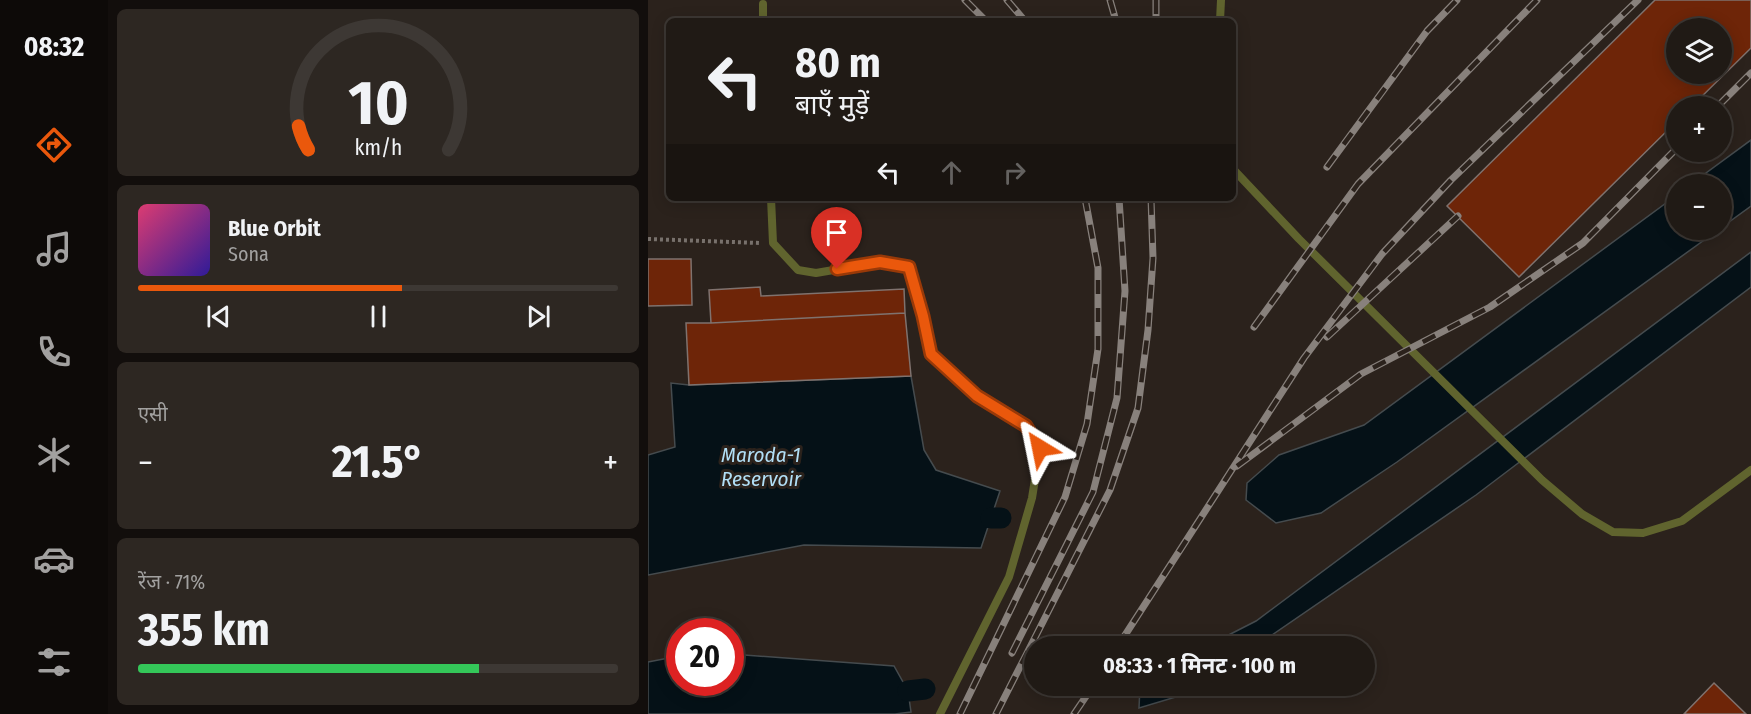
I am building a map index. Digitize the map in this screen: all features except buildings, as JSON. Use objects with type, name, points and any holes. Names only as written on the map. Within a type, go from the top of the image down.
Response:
[{"type":"lane","points":[[1220,18],[1221,0]]},
{"type":"lane","points":[[763,4],[763,18]]},
{"type":"lane","points":[[1236,172],[1299,239],[1542,480],[1582,514],[1613,532],[1643,533],[1682,521],[1751,470]]},
{"type":"lane","points":[[771,201],[773,243],[798,270],[816,273],[880,262],[909,267],[931,354],[977,396],[1026,426],[1040,448],[1032,498],[1009,577],[940,714]]},
{"type":"path","points":[[648,239],[773,243]]},
{"type":"water","points":[[1751,140],[1751,206],[1732,220],[1732,174],[1705,174],[1721,162],[1732,162],[1732,154]]},
{"type":"water","points":[[1666,203],[1666,240],[1704,240],[1397,462],[1321,513],[1276,523],[1246,500],[1247,483],[1279,455],[1364,425]]},
{"type":"water","points":[[1751,252],[1751,287],[1476,495],[1271,636],[1227,636],[1256,621]]},
{"type":"water","name":"Maroda-1 Reservoir","points":[[911,376],[924,450],[936,470],[1000,491],[981,548],[804,545],[648,575],[648,455],[675,447],[671,383],[689,385]]},
{"type":"water","points":[[744,655],[894,666],[908,691],[911,712],[895,714],[648,714],[648,662],[666,659],[666,696],[744,696]]},
{"type":"water","points":[[1140,696],[1179,696],[1139,708]]},
{"type":"waterway","points":[[991,518],[1001,518]]},
{"type":"waterway","points":[[908,691],[925,689]]},
{"type":"railway","points":[[965,0],[983,18]]},
{"type":"railway","points":[[1007,0],[1022,18]]},
{"type":"railway","points":[[1110,0],[1115,18]]},
{"type":"railway","points":[[1156,0],[1156,18]]},
{"type":"railway","points":[[1327,167],[1427,31],[1457,0]]},
{"type":"railway","points":[[1254,327],[1358,184],[1537,0]]},
{"type":"railway","points":[[1124,636],[1304,358],[1382,254],[1451,180],[1638,0]]},
{"type":"railway","points":[[1728,96],[1751,73]]},
{"type":"railway","points":[[1237,466],[1361,374],[1490,307],[1583,243],[1666,159]]},
{"type":"railway","points":[[960,714],[1065,497],[1087,424],[1098,349],[1098,268],[1086,201]]},
{"type":"railway","points":[[1012,653],[1093,492],[1117,398],[1125,291],[1119,201]]},
{"type":"railway","points":[[996,714],[1110,490],[1138,408],[1148,330],[1153,258],[1151,201]]},
{"type":"railway","points":[[1327,337],[1458,216]]},
{"type":"railway","points":[[1074,714],[1086,696]]},
{"type":"route","points":[[837,269],[880,262],[909,267],[931,354],[977,396],[1026,426],[1040,448]]}]
